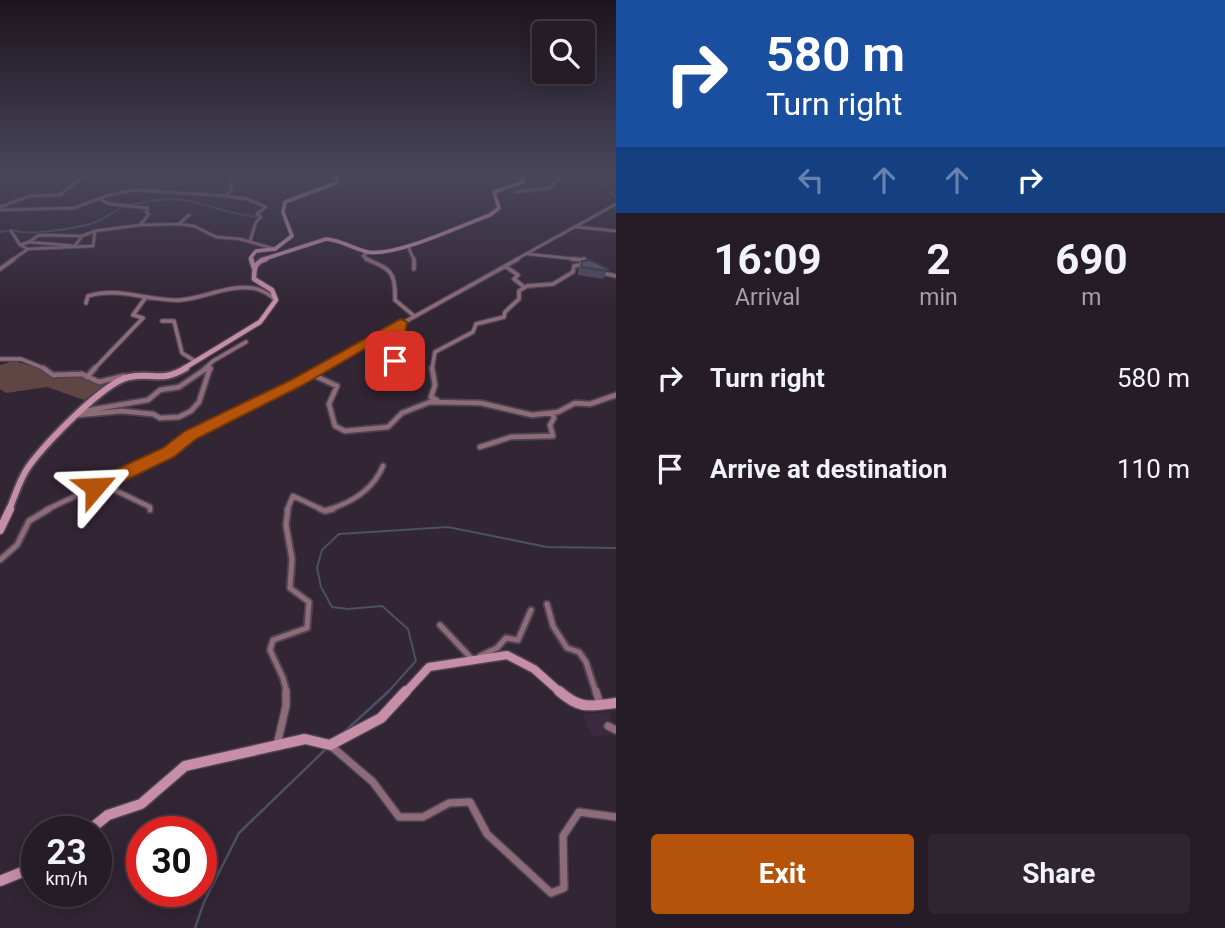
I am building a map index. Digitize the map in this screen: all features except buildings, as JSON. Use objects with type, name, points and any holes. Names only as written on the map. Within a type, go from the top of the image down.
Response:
[{"type":"main road","points":[[0,530],[28,467],[63,428],[109,386],[129,377],[163,379],[185,369],[260,322],[276,300],[272,290],[254,279],[250,257],[256,251],[275,249],[292,236],[285,218]]},
{"type":"main road","points":[[254,268],[259,261],[288,253],[320,239],[337,240],[368,252],[389,252],[481,218]]},
{"type":"main road","points":[[107,816],[141,804],[185,766],[305,739],[330,745],[381,718],[429,667],[507,655],[534,669],[572,702],[585,707],[616,703]]},
{"type":"main road","points":[[0,881],[21,872]]},
{"type":"street","points":[[141,225],[146,218]]},
{"type":"street","points":[[180,225],[185,218]]},
{"type":"street","points":[[250,241],[260,218]]},
{"type":"street","points":[[0,561],[18,545],[29,521],[168,452],[190,435],[296,383],[591,218]]},
{"type":"street","points":[[20,245],[39,235],[82,236],[95,231],[141,225],[180,225],[194,226],[216,237],[250,241],[275,249]]},
{"type":"street","points":[[576,227],[616,230]]},
{"type":"street","points":[[11,231],[9,232],[14,234],[20,245],[27,249],[93,246],[95,231]]},
{"type":"street","points":[[29,242],[75,246],[82,236]]},
{"type":"street","points":[[408,246],[414,258],[414,269]]},
{"type":"street","points":[[0,269],[27,249]]},
{"type":"street","points":[[368,252],[363,256],[365,258],[384,265],[392,275],[396,285],[395,300],[413,316]]},
{"type":"street","points":[[527,254],[584,260],[591,264]]},
{"type":"street","points":[[505,266],[518,275],[514,279],[524,286],[554,284],[564,275],[573,272],[574,266],[585,264],[584,260]]},
{"type":"street","points":[[597,270],[616,275]]},
{"type":"street","points":[[442,401],[431,397],[435,385],[431,370],[433,355],[442,347],[459,342],[473,332],[476,324],[504,317],[505,312],[519,299],[519,291],[524,286]]},
{"type":"street","points":[[86,303],[88,296],[96,293],[134,293],[180,300],[207,295],[223,288],[237,287],[265,291],[276,300]]},
{"type":"street","points":[[87,377],[116,343],[143,318],[133,315],[146,296]]},
{"type":"street","points":[[162,321],[174,321],[182,353],[195,361]]},
{"type":"street","points":[[395,361],[401,322]]},
{"type":"street","points":[[81,413],[148,400],[160,390],[179,387],[213,361],[246,342]]},
{"type":"street","points":[[0,359],[13,356],[45,367],[53,374],[82,374],[99,382],[129,377]]},
{"type":"street","points":[[81,413],[121,411],[153,414],[164,421],[181,415],[193,409],[201,400],[211,370],[209,366]]},
{"type":"street","points":[[310,373],[337,386],[329,404],[335,426],[345,431],[388,427],[402,413],[418,405],[442,401],[481,403],[531,415],[552,413],[575,403],[590,404],[616,395]]},
{"type":"street","points":[[480,447],[525,435],[553,436],[550,425],[554,418],[552,413]]},
{"type":"street","points":[[276,746],[288,700],[286,682],[270,650],[273,640],[307,628],[309,603],[290,588],[292,556],[285,535],[289,502],[293,496],[325,511],[342,506],[378,481],[383,466]]},
{"type":"street","points":[[101,484],[139,501],[150,507],[150,510]]},
{"type":"street","points":[[547,604],[553,626],[567,648],[579,652],[586,662],[600,704]]},
{"type":"street","points":[[440,625],[472,660],[497,648],[506,638],[518,640],[530,610]]},
{"type":"street","points":[[608,726],[616,730]]},
{"type":"street","points":[[330,745],[373,782],[399,817],[423,817],[449,803],[470,802],[487,834],[551,893],[564,888],[563,836],[579,812],[616,817]]},
{"type":"shaded area","points":[[13,361],[36,367],[55,377],[80,377],[107,385],[84,400],[47,387],[6,393],[0,389],[0,365]]},
{"type":"shaded area","points":[[609,712],[616,735],[592,736],[583,715]]},
{"type":"waterway","points":[[0,232],[42,232],[81,226],[102,218]]},
{"type":"waterway","points":[[388,692],[416,661],[408,629],[382,606],[348,609],[332,607],[321,587],[317,568],[322,550],[339,534],[448,527],[547,547],[616,548]]},
{"type":"waterway","points":[[342,734],[388,692]]},
{"type":"waterway","points":[[195,928],[204,902],[239,833],[328,747]]},
{"type":"route","points":[[95,487],[168,452],[190,435],[228,415],[296,383],[401,322],[395,361]]}]
